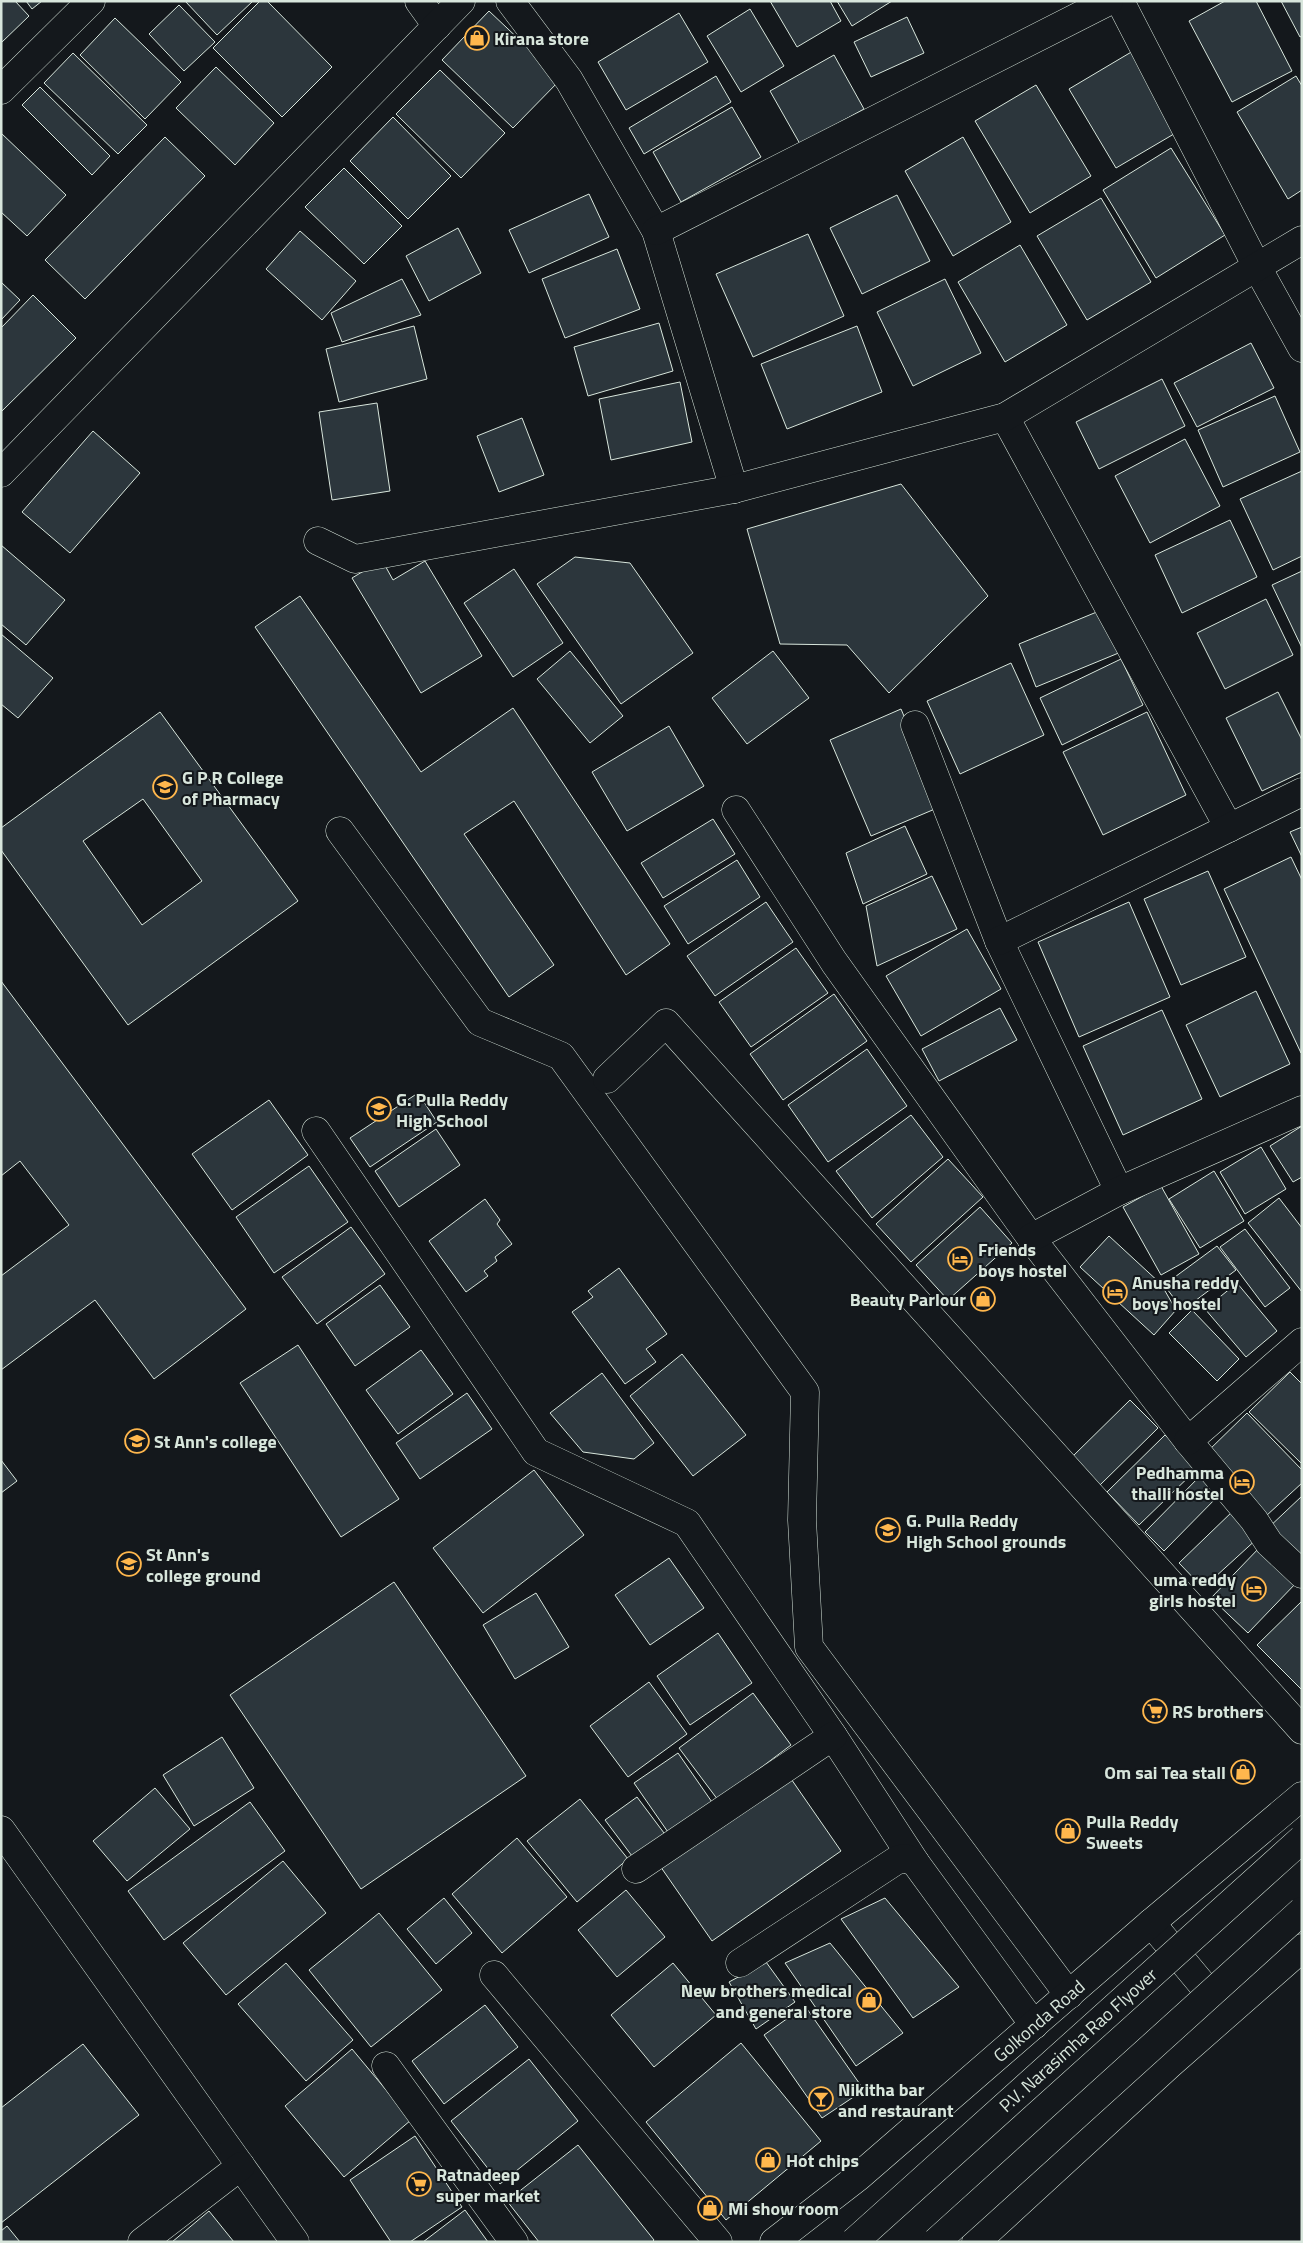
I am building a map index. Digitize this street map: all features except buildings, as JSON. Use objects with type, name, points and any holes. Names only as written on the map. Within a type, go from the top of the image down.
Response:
[{"type":"main road","points":[[1,90],[90,1]]},
{"type":"main road","points":[[419,1],[438,26]]},
{"type":"main road","points":[[1,473],[461,1]]},
{"type":"main road","points":[[510,1],[569,80],[656,231],[734,489]]},
{"type":"main road","points":[[656,231],[1109,1]]},
{"type":"main road","points":[[1120,1],[1257,267],[1302,348]]},
{"type":"main road","points":[[318,541],[355,559],[734,489],[1005,417],[1302,240]]},
{"type":"main road","points":[[1005,417],[1229,828]]},
{"type":"main road","points":[[915,725],[999,941],[1119,1191]]},
{"type":"main road","points":[[999,941],[1302,792]]},
{"type":"main road","points":[[736,810],[834,962],[1030,1238],[1188,1441],[1254,1520],[1269,1543],[1302,1574]]},
{"type":"main road","points":[[340,831],[480,1022],[561,1056],[805,1392],[802,1520],[809,1646],[1069,1995]]},
{"type":"main road","points":[[607,1079],[666,1023],[1302,1730]]},
{"type":"main road","points":[[1030,1238],[1119,1191],[1302,1110]]},
{"type":"main road","points":[[316,1131],[536,1452],[687,1523],[834,1736],[915,1862],[1034,2025]]},
{"type":"main road","points":[[1188,1441],[1302,1342]]},
{"type":"main road","points":[[636,1868],[834,1736]]},
{"type":"main road","name":"Golkonda Road","points":[[774,2242],[858,2177],[1151,1923],[1302,1796]]},
{"type":"main road","points":[[1,1830],[295,2242]]},
{"type":"main road","name":"P.V. Narasimha Rao Flyover","points":[[854,2242],[1302,1838]]},
{"type":"main road","points":[[740,1962],[897,1860],[904,1858],[915,1862]]},
{"type":"main road","points":[[936,2242],[1302,1911]]},
{"type":"main road","points":[[1151,1923],[1227,2014]]},
{"type":"main road","points":[[976,2242],[1302,1948]]},
{"type":"main road","points":[[494,1975],[718,2242]]},
{"type":"main road","points":[[386,2066],[514,2242]]},
{"type":"main road","points":[[142,2242],[241,2166]]},
{"type":"place","name":"Kirana store","points":[[477,38]]},
{"type":"place","name":"G P R College of Pharmacy","points":[[165,787]]},
{"type":"place","name":"G. Pulla Reddy High School","points":[[379,1109]]},
{"type":"place","name":"Friends boys hostel","points":[[960,1259]]},
{"type":"place","name":"Anusha reddy boys hostel","points":[[1115,1292]]},
{"type":"place","name":"Beauty Parlour","points":[[983,1299]]},
{"type":"place","name":"St Ann's college","points":[[137,1441]]},
{"type":"place","name":"Pedhamma thalli hostel","points":[[1242,1482]]},
{"type":"place","name":"G. Pulla Reddy High School grounds","points":[[888,1530]]},
{"type":"place","name":"St Ann's college ground","points":[[129,1564]]},
{"type":"place","name":"uma reddy girls hostel","points":[[1254,1589]]},
{"type":"place","name":"RS brothers","points":[[1155,1711]]},
{"type":"place","name":"Om sai Tea stall","points":[[1243,1772]]},
{"type":"place","name":"Pulla Reddy Sweets","points":[[1068,1831]]},
{"type":"place","name":"New brothers medical and general store","points":[[869,2000]]},
{"type":"place","name":"Nikitha bar and restaurant","points":[[821,2099]]},
{"type":"place","name":"Hot chips","points":[[768,2160]]},
{"type":"place","name":"Ratnadeep super market","points":[[419,2184]]},
{"type":"place","name":"Mi show room","points":[[710,2208]]}]
